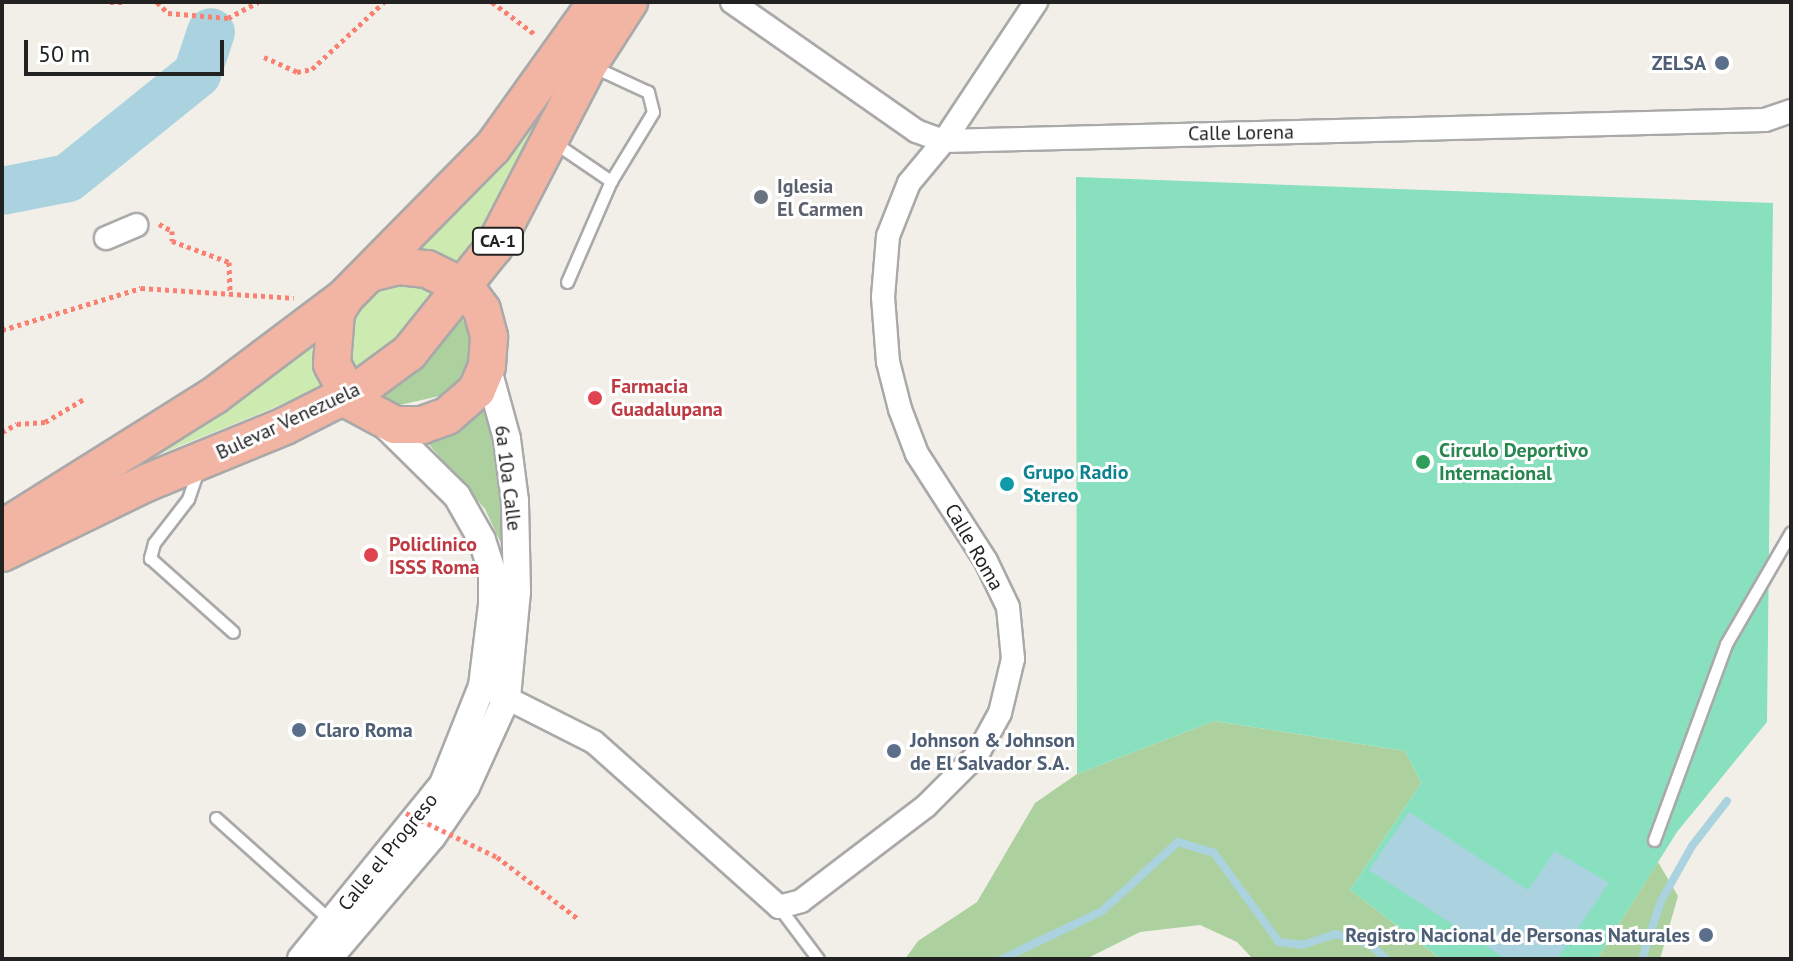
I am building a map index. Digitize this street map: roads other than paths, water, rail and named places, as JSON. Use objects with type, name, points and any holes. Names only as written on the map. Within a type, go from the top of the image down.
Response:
[{"type":"highway","name":"Bulevar Venezuela","points":[[2,553],[346,395],[409,353],[466,288],[502,234],[550,140],[575,59],[597,2]]},
{"type":"highway","name":"Bulevar Venezuela","points":[[2,528],[114,463],[203,404],[357,285],[493,147],[629,2]]},
{"type":"highway","name":"CA-1","points":[[346,395],[330,346],[357,285],[412,266],[441,273],[466,288]]},
{"type":"highway","points":[[346,395],[382,422],[422,425],[447,416],[477,390],[487,366],[487,323],[466,288]]},
{"type":"street","name":"Calle Lorena","points":[[732,2],[916,131],[944,141],[1765,120],[1791,111]]},
{"type":"street","name":"Calle Roma","points":[[779,907],[801,901],[926,806],[977,755],[1000,713],[1013,659],[1008,607],[986,561],[917,454],[888,362],[883,297],[888,236],[909,183],[944,141],[1036,2]]},
{"type":"street","points":[[106,238],[136,225]]},
{"type":"street","name":"6a 10a Calle","points":[[487,366],[515,501],[517,592]]},
{"type":"street","name":"6a 10a Calle","points":[[382,422],[457,496],[486,551]]},
{"type":"street","name":"Calle el Progreso","points":[[301,959],[443,784],[482,686],[492,605],[486,551]]},
{"type":"street","name":"Calle el Progreso","points":[[328,959],[432,837],[466,787],[507,697],[517,592]]},
{"type":"street","points":[[482,686],[594,742],[779,907]]},
{"type":"lane","points":[[567,282],[611,181],[653,112],[653,101],[648,92],[575,59]]},
{"type":"lane","points":[[550,140],[611,181]]},
{"type":"lane","points":[[201,462],[188,499],[154,543],[150,558],[233,632]]},
{"type":"lane","points":[[1654,840],[1726,644],[1791,532]]},
{"type":"lane","points":[[216,818],[332,921]]},
{"type":"lane","points":[[779,907],[818,959]]},
{"type":"water","points":[[1409,812],[1528,890],[1555,851],[1609,883],[1557,959],[1506,959],[1369,870]]},
{"type":"waterway","points":[[2,191],[68,178],[197,74],[211,32]]},
{"type":"waterway","points":[[1642,959],[1661,901],[1692,846],[1727,801]]},
{"type":"waterway","points":[[1002,959],[1102,911],[1178,842],[1214,853],[1279,942],[1302,945],[1336,934],[1372,946],[1386,959]]},
{"type":"place","name":"ZELSA","points":[[1722,63]]},
{"type":"place","name":"Iglesia El Carmen","points":[[761,197]]},
{"type":"place","name":"Farmacia Guadalupana","points":[[595,398]]},
{"type":"place","name":"Circulo Deportivo Internacional","points":[[1423,462]]},
{"type":"place","name":"Grupo Radio Stereo","points":[[1007,484]]},
{"type":"place","name":"Policlinico ISSS Roma","points":[[371,555]]},
{"type":"place","name":"Claro Roma","points":[[299,730]]},
{"type":"place","name":"Johnson & Johnson de El Salvador S.A.","points":[[894,751]]},
{"type":"place","name":"Registro Nacional de Personas Naturales","points":[[1706,935]]}]
